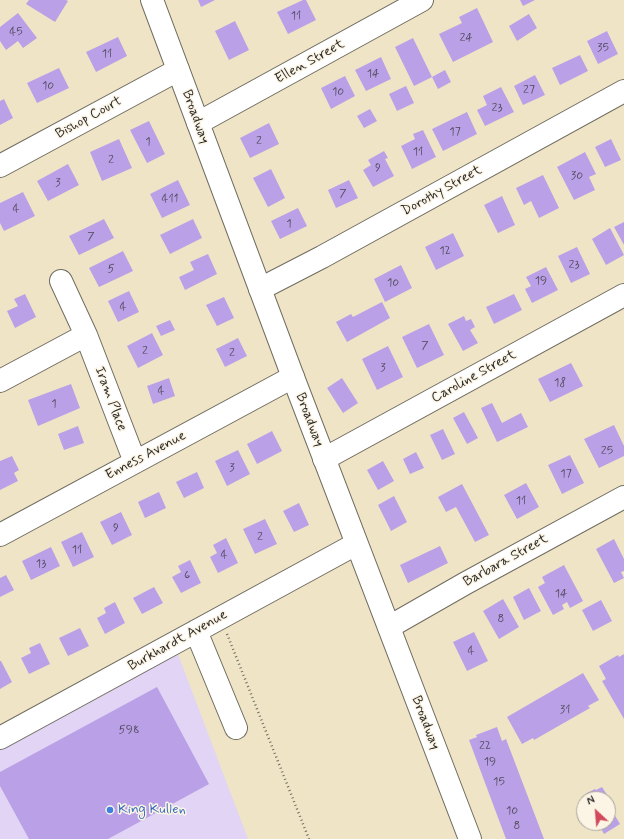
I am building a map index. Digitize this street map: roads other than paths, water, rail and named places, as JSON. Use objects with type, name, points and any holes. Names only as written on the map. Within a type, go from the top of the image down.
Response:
[{"type":"street","name":"Broadway","points":[[152,0],[356,544],[470,839]]},
{"type":"street","name":"Ellen Street","points":[[198,123],[422,0]]},
{"type":"street","name":"Bishop Court","points":[[0,166],[178,70]]},
{"type":"street","name":"Dorothy Street","points":[[260,289],[322,258],[624,92]]},
{"type":"street","name":"Iram Place","points":[[61,281],[86,335],[135,462]]},
{"type":"street","name":"Caroline Street","points":[[324,459],[624,295]]},
{"type":"street","points":[[0,381],[86,335]]},
{"type":"street","name":"Enness Avenue","points":[[0,535],[293,377]]},
{"type":"street","name":"Barbara Street","points":[[389,627],[624,496]]},
{"type":"street","name":"Burkhardt Avenue","points":[[0,738],[356,544]]},
{"type":"street","points":[[196,631],[236,728]]},
{"type":"place","name":"King Kullen","points":[[110,810]]}]
